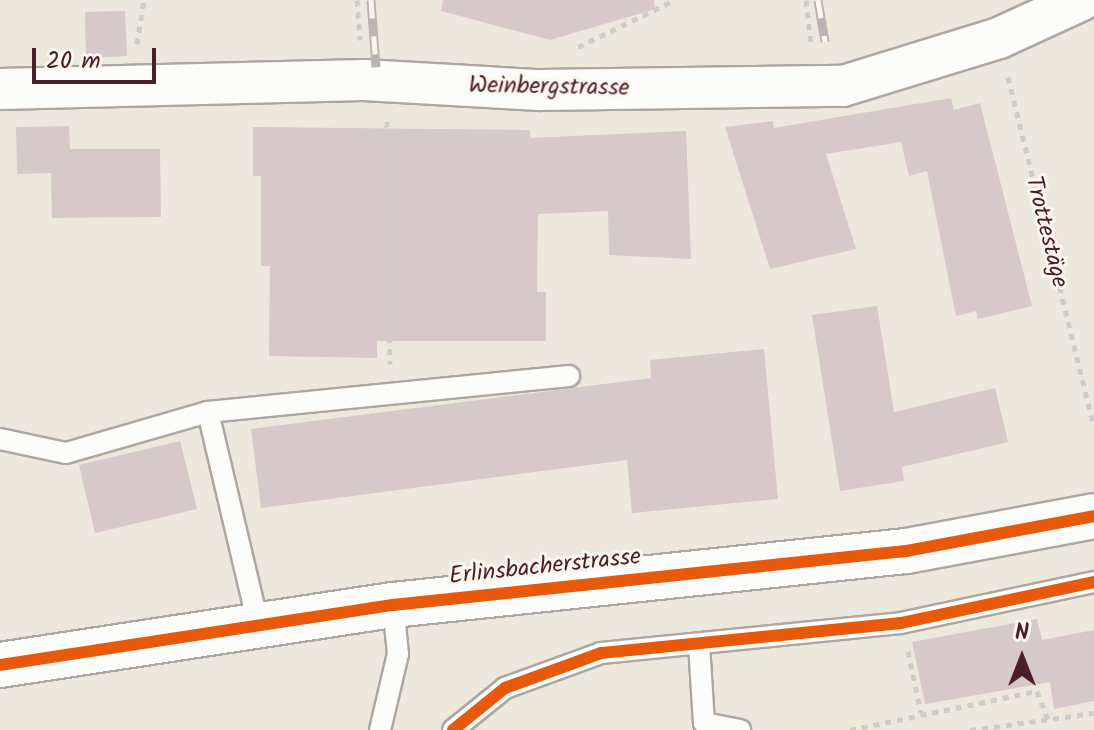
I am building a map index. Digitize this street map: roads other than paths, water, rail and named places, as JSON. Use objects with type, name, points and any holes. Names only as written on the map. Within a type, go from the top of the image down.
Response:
[{"type":"main road","name":"Erlinsbacherstrasse","points":[[0,665],[393,605],[906,551],[1094,516]]},
{"type":"street","name":"Weinbergstrasse","points":[[0,89],[387,80],[540,90],[843,86],[999,38],[1082,0]]},
{"type":"lane","points":[[0,439],[66,453],[208,412],[569,376]]},
{"type":"lane","points":[[208,412],[258,624]]},
{"type":"lane","points":[[453,730],[505,688],[601,653],[901,623],[1094,582]]},
{"type":"lane","points":[[380,730],[398,654],[393,605]]},
{"type":"lane","points":[[699,644],[704,723],[740,730]]},
{"type":"railway","points":[[371,0],[376,67]]},
{"type":"railway","points":[[818,0],[825,41]]}]
